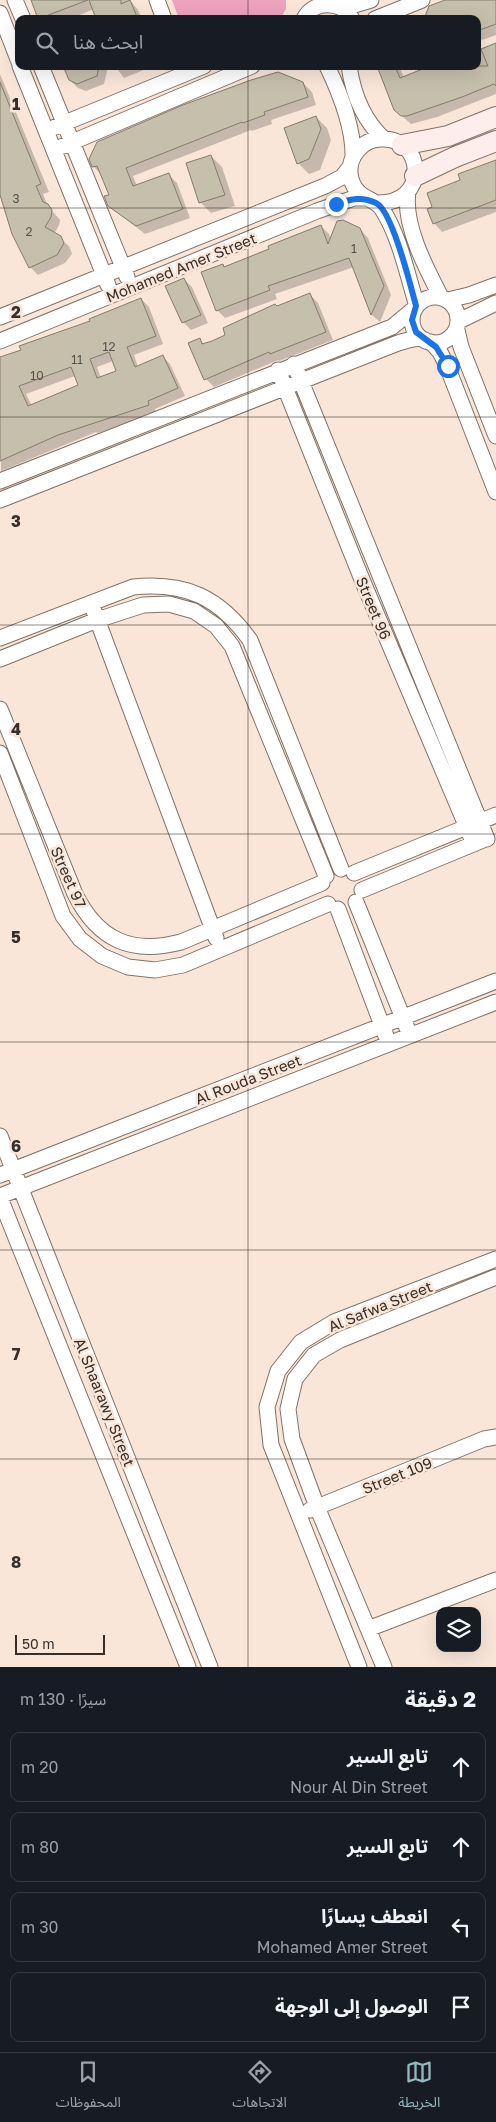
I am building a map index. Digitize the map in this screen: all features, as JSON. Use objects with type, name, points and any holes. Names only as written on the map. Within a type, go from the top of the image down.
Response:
[{"type":"street","points":[[15,0],[21,15]]},
{"type":"street","points":[[157,0],[163,15]]},
{"type":"street","points":[[305,11],[318,3],[335,2],[351,6],[371,0]]},
{"type":"street","points":[[384,15],[422,0]]},
{"type":"street","points":[[335,2],[347,10],[350,15]]},
{"type":"street","points":[[0,13],[15,52]]},
{"type":"street","points":[[22,70],[113,295]]},
{"type":"street","points":[[43,70],[63,124],[132,288]]},
{"type":"street","points":[[45,131],[183,70],[191,93]]},
{"type":"street","points":[[53,150],[243,70]]},
{"type":"street","points":[[328,70],[353,140],[353,184],[370,200],[391,226],[416,307],[412,320],[413,326],[416,332],[440,352],[448,366],[496,492]]},
{"type":"street","points":[[350,70],[360,104],[374,130],[413,158],[412,184],[407,212],[425,266],[444,298],[456,309],[460,347],[496,436]]},
{"type":"street","points":[[352,162],[366,143],[448,136],[496,117]]},
{"type":"street","points":[[370,200],[394,202],[412,184],[455,157],[496,141]]},
{"type":"street","name":"Mohamed Amer Street","points":[[0,317],[325,186],[342,177],[352,162]]},
{"type":"street","name":"Mohamed Amer Street","points":[[0,341],[317,210],[354,198],[370,200]]},
{"type":"street","points":[[0,481],[278,370],[392,327],[426,299],[469,295],[496,285]]},
{"type":"street","points":[[0,500],[398,343],[422,338],[428,341],[447,340],[458,326],[496,303]]},
{"type":"street","name":"Street 96","points":[[294,364],[473,824]]},
{"type":"street","name":"Street 96","points":[[278,370],[363,582],[473,824],[486,839]]},
{"type":"street","points":[[0,638],[133,587],[156,585],[178,588],[200,595],[220,606],[237,622],[250,640],[347,871],[360,880],[359,896],[410,1036]]},
{"type":"street","points":[[90,602],[220,949]]},
{"type":"street","points":[[0,659],[97,620],[143,605],[169,604],[194,611],[216,626],[232,646],[324,880],[322,894],[333,906],[390,1044]]},
{"type":"street","name":"Street 97","points":[[0,710],[75,894],[85,914],[99,929],[124,943],[138,947],[160,948],[213,930],[324,880]]},
{"type":"street","name":"Street 97","points":[[0,753],[63,916],[80,939],[102,956],[128,967],[155,970],[183,965],[333,906]]},
{"type":"street","points":[[324,880],[333,871],[347,871],[496,815]]},
{"type":"street","points":[[333,906],[348,908],[359,896],[486,839]]},
{"type":"street","name":"Al Rouda Street","points":[[7,1172],[496,981]]},
{"type":"street","name":"Al Rouda Street","points":[[0,1197],[496,1002]]},
{"type":"street","name":"Al Shaarawy Street","points":[[0,1136],[7,1172],[21,1188],[210,1667]]},
{"type":"street","name":"Al Shaarawy Street","points":[[0,1197],[188,1667]]},
{"type":"street","name":"Al Safwa Street","points":[[359,1666],[271,1445],[267,1407],[278,1371],[301,1342],[334,1322],[496,1259]]},
{"type":"street","name":"Al Safwa Street","points":[[381,1661],[317,1507],[292,1439],[288,1409],[295,1379],[314,1355],[340,1340],[496,1277]]},
{"type":"street","name":"Street 109","points":[[299,1514],[484,1439],[496,1437]]},
{"type":"street","points":[[345,1632],[355,1625],[367,1625],[496,1580]]},
{"type":"street","points":[[359,1666],[381,1661]]},
{"type":"shaded area","points":[[172,0],[286,0],[286,9],[282,15],[178,15]]},
{"type":"building","points":[[31,0],[88,0],[49,15],[37,15]]},
{"type":"building","points":[[89,0],[121,0],[121,4],[130,0],[136,15],[95,15]]},
{"type":"building","points":[[445,0],[496,0],[496,24],[481,30],[481,15],[426,15],[429,6]]},
{"type":"building","points":[[496,43],[496,86],[494,84],[407,116],[401,116],[394,110],[379,70],[397,70],[400,78],[420,70],[481,70],[481,66],[488,66],[481,49]]},
{"type":"building","points":[[65,70],[98,70],[97,76],[77,84],[69,80]]},
{"type":"building","points":[[278,72],[303,82],[308,97],[264,112],[265,115],[242,122],[126,168],[133,186],[169,173],[183,209],[136,226],[108,206],[104,196],[109,195],[97,166],[92,167],[89,159],[97,142],[183,105]]},
{"type":"building","points":[[0,82],[41,184],[36,186],[43,202],[48,204],[52,210],[51,217],[45,227],[61,236],[64,243],[57,255],[29,268],[12,234],[0,195]]},
{"type":"building","points":[[316,116],[321,129],[309,159],[297,164],[284,128]]},
{"type":"building","points":[[211,155],[225,195],[199,203],[186,163]]},
{"type":"building","points":[[496,160],[496,200],[433,224],[427,209],[432,207],[427,193],[460,180],[458,174]]},
{"type":"building","points":[[343,220],[360,228],[384,286],[371,315],[349,258],[268,286],[270,290],[216,311],[201,272],[223,264],[224,267],[269,249],[268,246],[321,225],[328,244],[337,221]]},
{"type":"building","points":[[184,278],[201,315],[182,323],[165,286]]},
{"type":"building","points":[[310,293],[326,332],[270,354],[269,352],[204,380],[188,343],[200,338],[202,344],[212,341],[225,335],[223,328],[275,304],[277,306]]},
{"type":"building","points":[[141,298],[156,336],[127,347],[135,367],[163,355],[178,388],[148,401],[149,405],[58,435],[0,461],[0,357],[21,350],[19,346],[90,321],[89,319]],"holes":[[[109,352],[116,371],[97,378],[90,359]],[[71,367],[78,385],[28,406],[19,386]]]},
{"type":"route","points":[[336,204],[354,198],[364,198],[380,206],[391,226],[416,306],[412,320],[413,326],[420,337],[431,342],[436,347],[448,366]]}]
